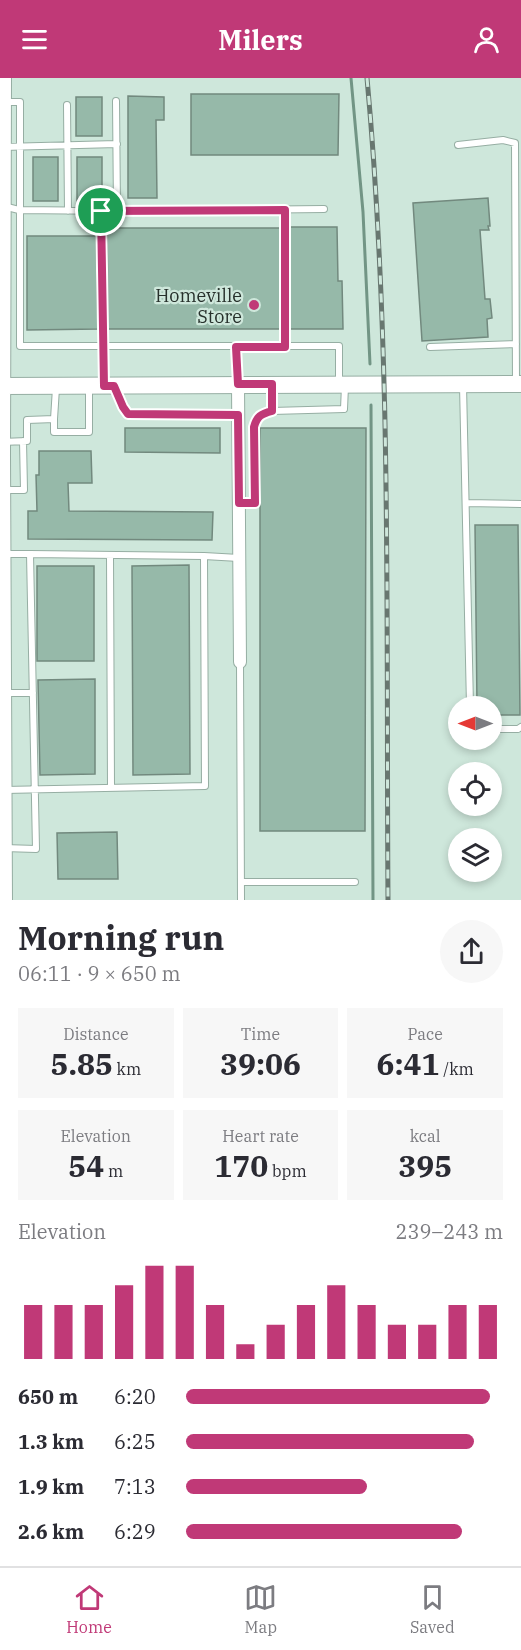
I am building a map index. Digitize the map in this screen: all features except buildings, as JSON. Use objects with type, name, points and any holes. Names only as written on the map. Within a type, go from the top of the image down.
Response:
[{"type":"street","points":[[2,890],[3,78]]},
{"type":"street","points":[[238,384],[240,662]]},
{"type":"street","points":[[1,386],[519,384]]},
{"type":"lane","points":[[116,101],[117,211]]},
{"type":"lane","points":[[3,102],[20,102],[20,346]]},
{"type":"lane","points":[[67,105],[68,210]]},
{"type":"lane","points":[[458,145],[503,140],[515,143],[516,344],[519,384]]},
{"type":"lane","points":[[2,147],[117,144]]},
{"type":"lane","points":[[2,206],[19,210],[101,211],[324,209]]},
{"type":"lane","points":[[285,210],[285,347]]},
{"type":"lane","points":[[56,386],[54,432],[88,432],[102,386],[101,211]]},
{"type":"lane","points":[[2,305],[21,306]]},
{"type":"lane","points":[[2,344],[102,347],[339,346],[344,409],[272,411],[261,414],[256,419],[254,427],[255,503],[239,503]]},
{"type":"lane","points":[[430,347],[516,344]]},
{"type":"lane","points":[[236,347],[238,384]]},
{"type":"lane","points":[[272,384],[272,411]]},
{"type":"lane","points":[[463,384],[470,696]]},
{"type":"lane","points":[[102,386],[128,414],[238,415]]},
{"type":"lane","points":[[2,442],[27,441],[27,420],[54,419]]},
{"type":"lane","points":[[2,490],[24,490],[23,441]]},
{"type":"lane","points":[[466,503],[521,504]]},
{"type":"lane","points":[[2,554],[239,558]]},
{"type":"lane","points":[[3,848],[36,849],[30,554]]},
{"type":"lane","points":[[110,555],[111,788]]},
{"type":"lane","points":[[3,790],[204,786],[204,556]]},
{"type":"lane","points":[[240,662],[241,900]]},
{"type":"lane","points":[[3,693],[33,693]]},
{"type":"lane","points":[[502,729],[521,727]]},
{"type":"lane","points":[[241,882],[355,882]]},
{"type":"waterway","points":[[351,78],[363,212],[370,364]]},
{"type":"waterway","points":[[371,405],[373,900]]},
{"type":"railway","points":[[367,78],[381,283],[384,386],[388,900]]},
{"type":"place","name":"Homeville Store","points":[[254,305]]},
{"type":"route","points":[[285,210],[285,347],[236,347],[238,384],[272,384],[272,411],[261,414],[256,419],[254,427],[255,503],[239,503],[238,415],[128,414],[114,386],[104,386],[101,211],[285,210]]}]
